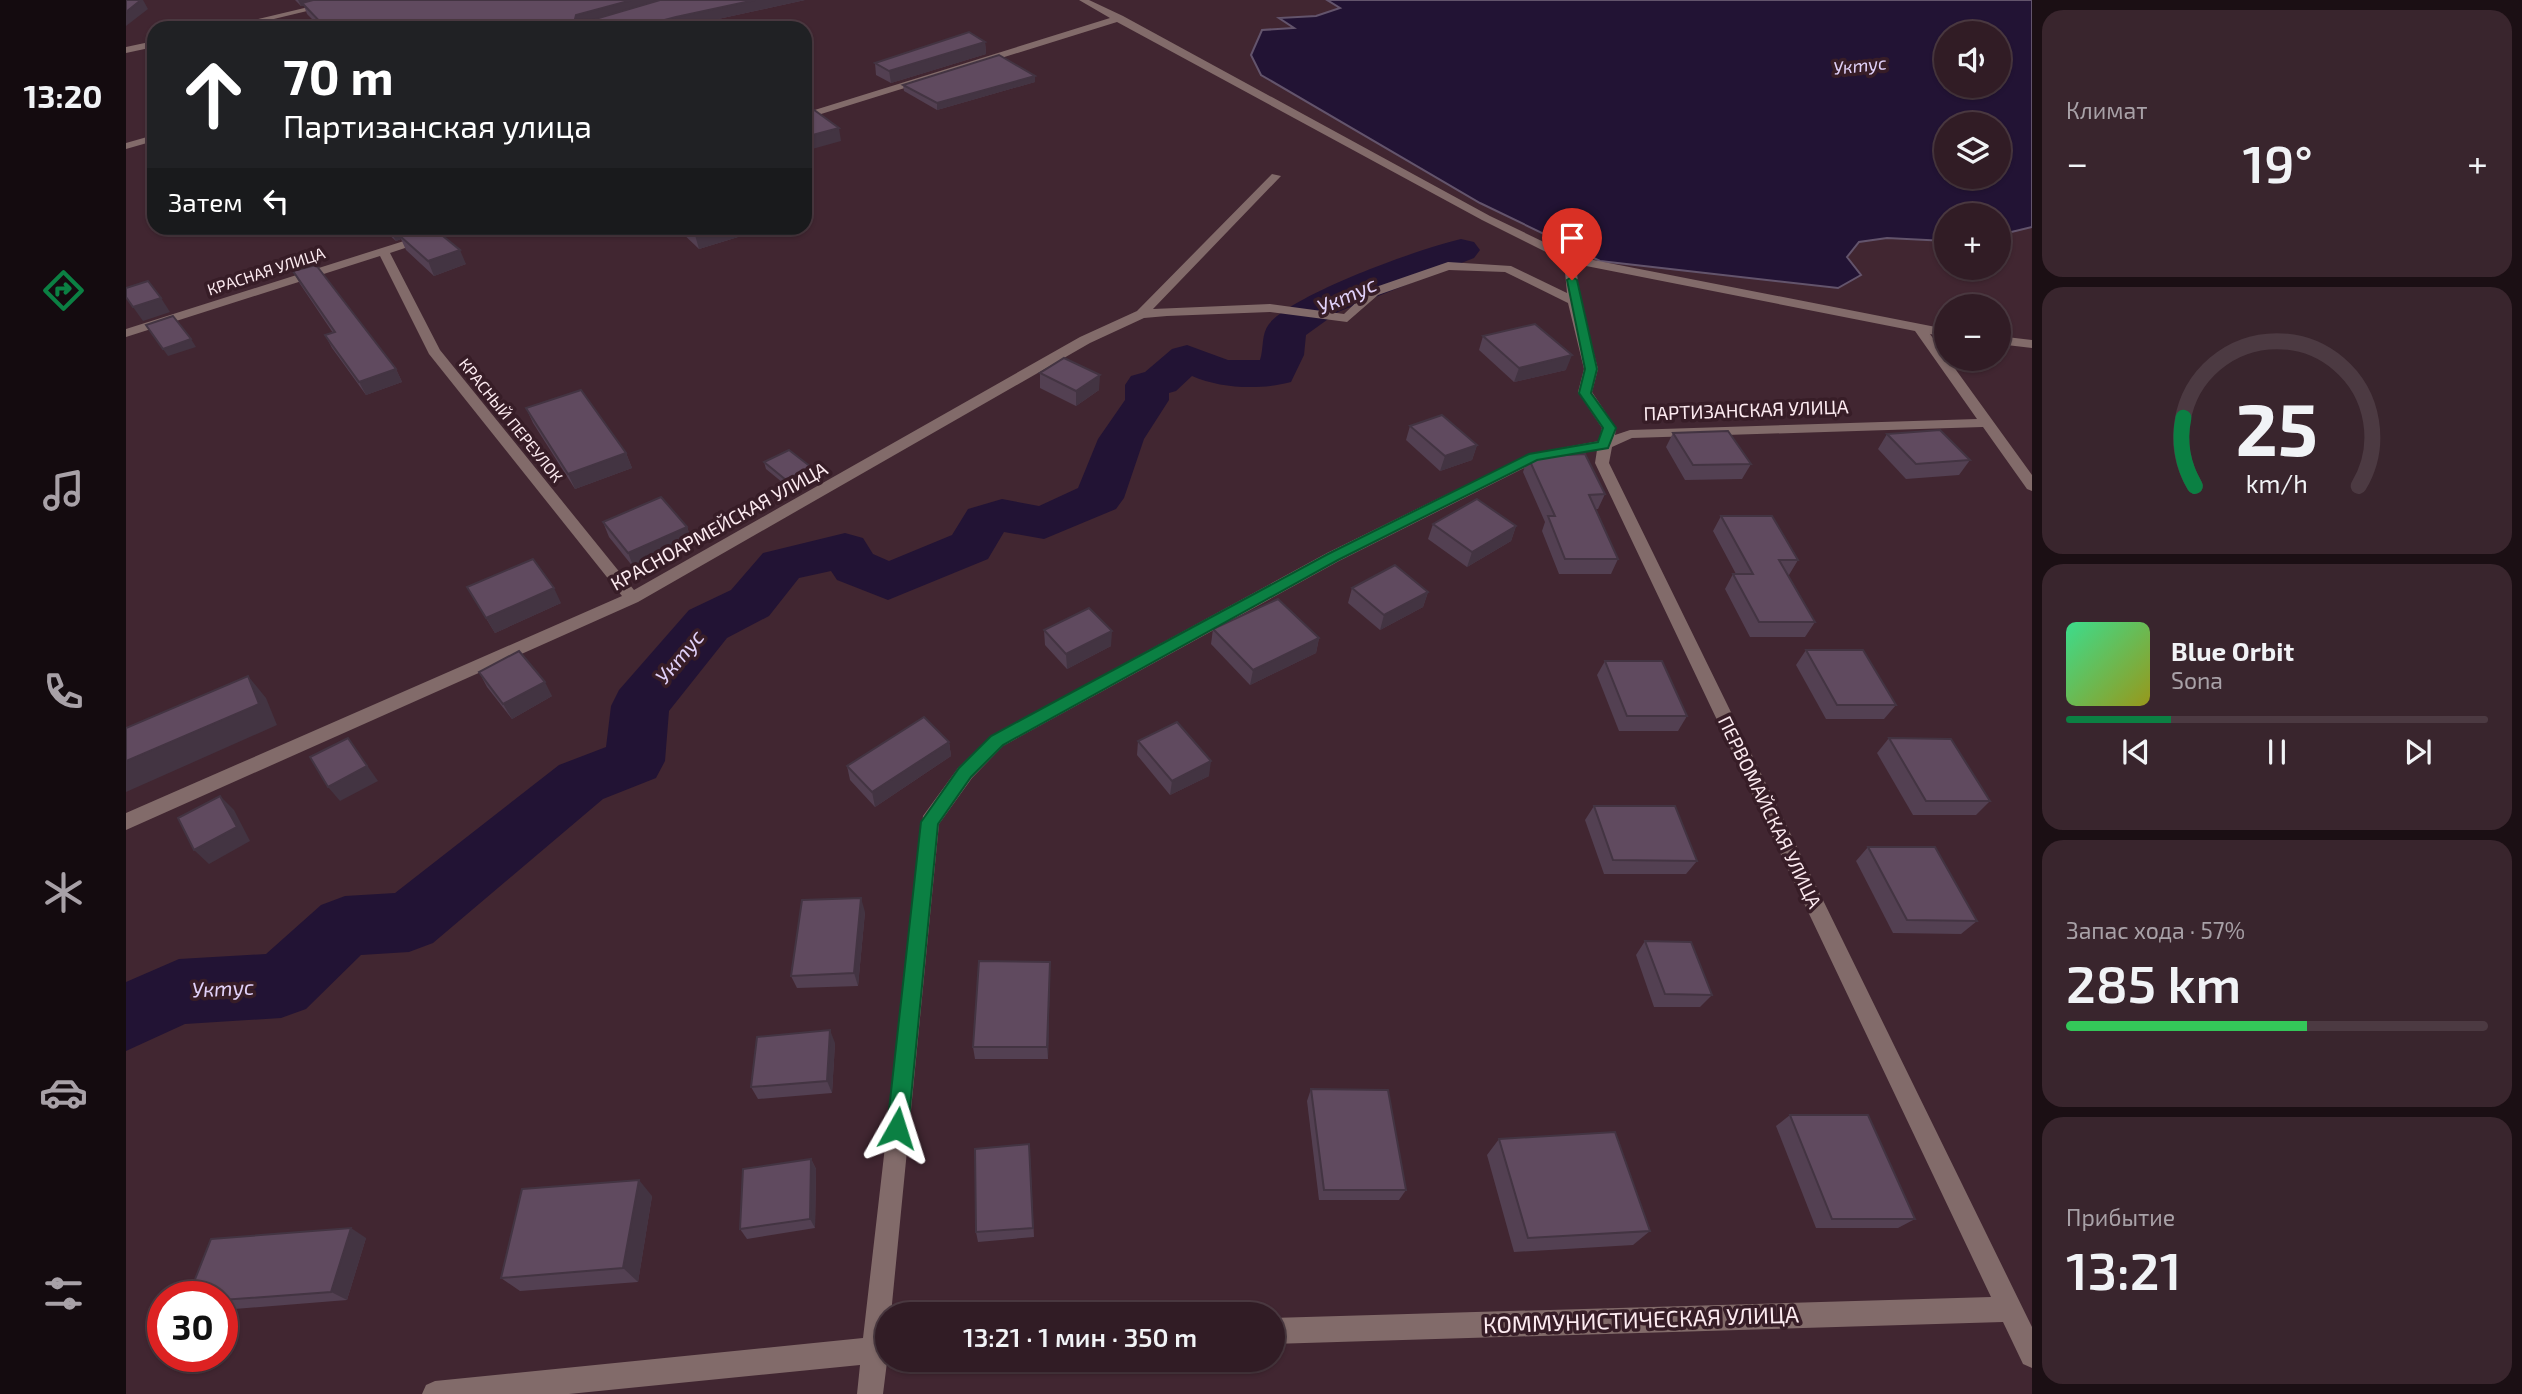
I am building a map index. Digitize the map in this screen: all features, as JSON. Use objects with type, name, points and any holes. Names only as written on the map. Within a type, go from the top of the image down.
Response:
[{"type":"street","points":[[256,21],[349,0]]},
{"type":"street","points":[[1083,0],[1486,218],[1570,259],[1934,332]]},
{"type":"street","points":[[812,114],[1120,18]]},
{"type":"street","points":[[126,50],[147,46]]},
{"type":"street","points":[[126,146],[147,140]]},
{"type":"street","name":"КРАСНОАРМЕЙСКАЯ УЛИЦА","points":[[126,822],[632,598],[1085,340],[1141,314],[1276,176]]},
{"type":"street","name":"КРАСНАЯ УЛИЦА","points":[[126,333],[433,235]]},
{"type":"street","name":"КРАСНЫЙ ПЕРЕУЛОК","points":[[383,251],[433,351],[632,598]]},
{"type":"street","name":"ПЕРВОМАЙСКАЯ УЛИЦА","points":[[1570,259],[1574,301],[1591,369],[1585,393],[1609,428],[1602,463],[2032,1355]]},
{"type":"street","points":[[1141,314],[1232,306],[1318,311],[1347,318],[1374,292],[1448,266],[1507,269],[1574,301]]},
{"type":"street","points":[[1921,330],[2032,486]]},
{"type":"street","points":[[2011,342],[2032,344]]},
{"type":"street","name":"ПАРТИЗАНСКАЯ УЛИЦА","points":[[885,1302],[930,822],[965,773],[997,741],[1333,557],[1534,457],[1604,445],[1630,435],[1826,426],[1986,423]]},
{"type":"street","name":"КОММУНИСТИЧЕСКАЯ УЛИЦА","points":[[1285,1331],[2010,1309]]},
{"type":"street","points":[[435,1394],[875,1351]]},
{"type":"street","name":"ПАРТИЗАНСКАЯ УЛИЦА","points":[[870,1394],[876,1372]]},
{"type":"water","points":[[1327,0],[2032,0],[2032,227],[2011,232],[2011,203],[1934,203],[1934,240],[1887,238],[1859,242],[1847,257],[1861,275],[1838,288],[1600,261],[1480,203],[1261,75],[1251,55],[1262,30],[1294,28],[1279,18],[1316,16],[1340,8]]},
{"type":"building","points":[[126,0],[141,0],[126,12]]},
{"type":"building","points":[[313,0],[632,0],[576,15],[575,19],[592,20],[660,0],[755,0],[661,21],[319,21],[302,3]]},
{"type":"building","points":[[969,32],[985,42],[889,71],[875,63]]},
{"type":"building","points":[[999,55],[1035,76],[937,103],[903,85]]},
{"type":"building","points":[[812,108],[839,128],[812,135]]},
{"type":"building","points":[[442,235],[460,250],[428,261],[400,236]]},
{"type":"building","points":[[316,265],[396,369],[359,382],[325,335],[335,332],[293,271]]},
{"type":"building","points":[[148,281],[161,298],[133,307],[126,297],[126,288]]},
{"type":"building","points":[[173,316],[191,339],[163,349],[146,325]]},
{"type":"building","points":[[1535,324],[1572,355],[1519,368],[1483,336]]},
{"type":"building","points":[[1064,358],[1100,375],[1076,391],[1040,373]]},
{"type":"building","points":[[581,390],[626,453],[568,474],[526,408]]},
{"type":"building","points":[[1442,415],[1477,445],[1445,456],[1410,426]]},
{"type":"building","points":[[1940,430],[1970,460],[1916,464],[1887,434]]},
{"type":"building","points":[[1728,431],[1751,464],[1693,465],[1673,433]]},
{"type":"building","points":[[789,450],[811,467],[786,480],[764,462]]},
{"type":"building","points":[[1585,454],[1605,494],[1589,495],[1618,559],[1565,559],[1548,516],[1555,516],[1528,457]]},
{"type":"building","points":[[661,497],[687,527],[628,553],[603,522]]},
{"type":"building","points":[[1477,499],[1516,526],[1472,552],[1433,524]]},
{"type":"building","points":[[1721,516],[1772,516],[1798,560],[1779,560],[1815,622],[1759,622],[1733,574],[1753,574]]},
{"type":"building","points":[[533,559],[554,588],[486,618],[467,587]]},
{"type":"building","points":[[1395,565],[1428,592],[1384,615],[1352,588]]},
{"type":"building","points":[[1278,599],[1319,638],[1253,670],[1213,629]]},
{"type":"building","points":[[1089,608],[1112,631],[1066,654],[1044,630]]},
{"type":"building","points":[[1806,650],[1863,650],[1896,705],[1837,705]]},
{"type":"building","points":[[519,651],[545,682],[503,704],[479,672]]},
{"type":"building","points":[[1605,661],[1662,661],[1687,716],[1627,716]]},
{"type":"building","points":[[248,676],[259,704],[126,761],[126,728]]},
{"type":"building","points":[[924,717],[949,742],[872,792],[847,766]]},
{"type":"building","points":[[1177,722],[1211,761],[1172,781],[1138,741]]},
{"type":"building","points":[[348,738],[367,766],[328,787],[310,757]]},
{"type":"building","points":[[1889,738],[1951,739],[1990,801],[1926,801]]},
{"type":"building","points":[[220,796],[237,827],[194,850],[178,818]]},
{"type":"building","points":[[1594,806],[1675,806],[1697,861],[1613,860]]},
{"type":"building","points":[[1868,847],[1935,847],[1977,921],[1907,920]]},
{"type":"building","points":[[861,898],[854,973],[791,976],[802,900]]},
{"type":"building","points":[[1645,941],[1691,942],[1712,995],[1665,994]]},
{"type":"building","points":[[979,961],[1050,962],[1047,1047],[973,1047]]},
{"type":"building","points":[[830,1030],[827,1081],[751,1087],[757,1037]]},
{"type":"building","points":[[1311,1089],[1388,1090],[1406,1190],[1324,1190]]},
{"type":"building","points":[[1790,1115],[1868,1115],[1915,1219],[1832,1219]]},
{"type":"building","points":[[1615,1132],[1650,1231],[1528,1238],[1499,1139]]},
{"type":"building","points":[[1029,1144],[1033,1228],[976,1232],[975,1149]]},
{"type":"building","points":[[811,1159],[810,1219],[740,1229],[743,1169]]},
{"type":"building","points":[[639,1180],[623,1268],[501,1278],[522,1189]]},
{"type":"building","points":[[351,1228],[331,1292],[238,1299],[238,1281],[194,1281],[211,1239]]},
{"type":"waterway","name":"Уктус","points":[[126,1017],[179,992],[281,986],[345,926],[409,922],[581,782],[635,761],[640,706],[708,624],[750,603],[781,565],[845,550],[855,567],[888,582],[970,547],[986,521],[1002,515],[1044,523],[1099,498],[1121,439],[1147,400],[1147,385],[1160,382],[1187,358],[1222,373],[1276,373],[1283,355],[1286,330],[1324,303],[1461,250]]},
{"type":"route","points":[[897,1128],[930,822],[965,773],[997,741],[1333,557],[1534,457],[1604,445],[1609,428],[1585,393],[1591,369],[1574,301],[1572,280]]}]
